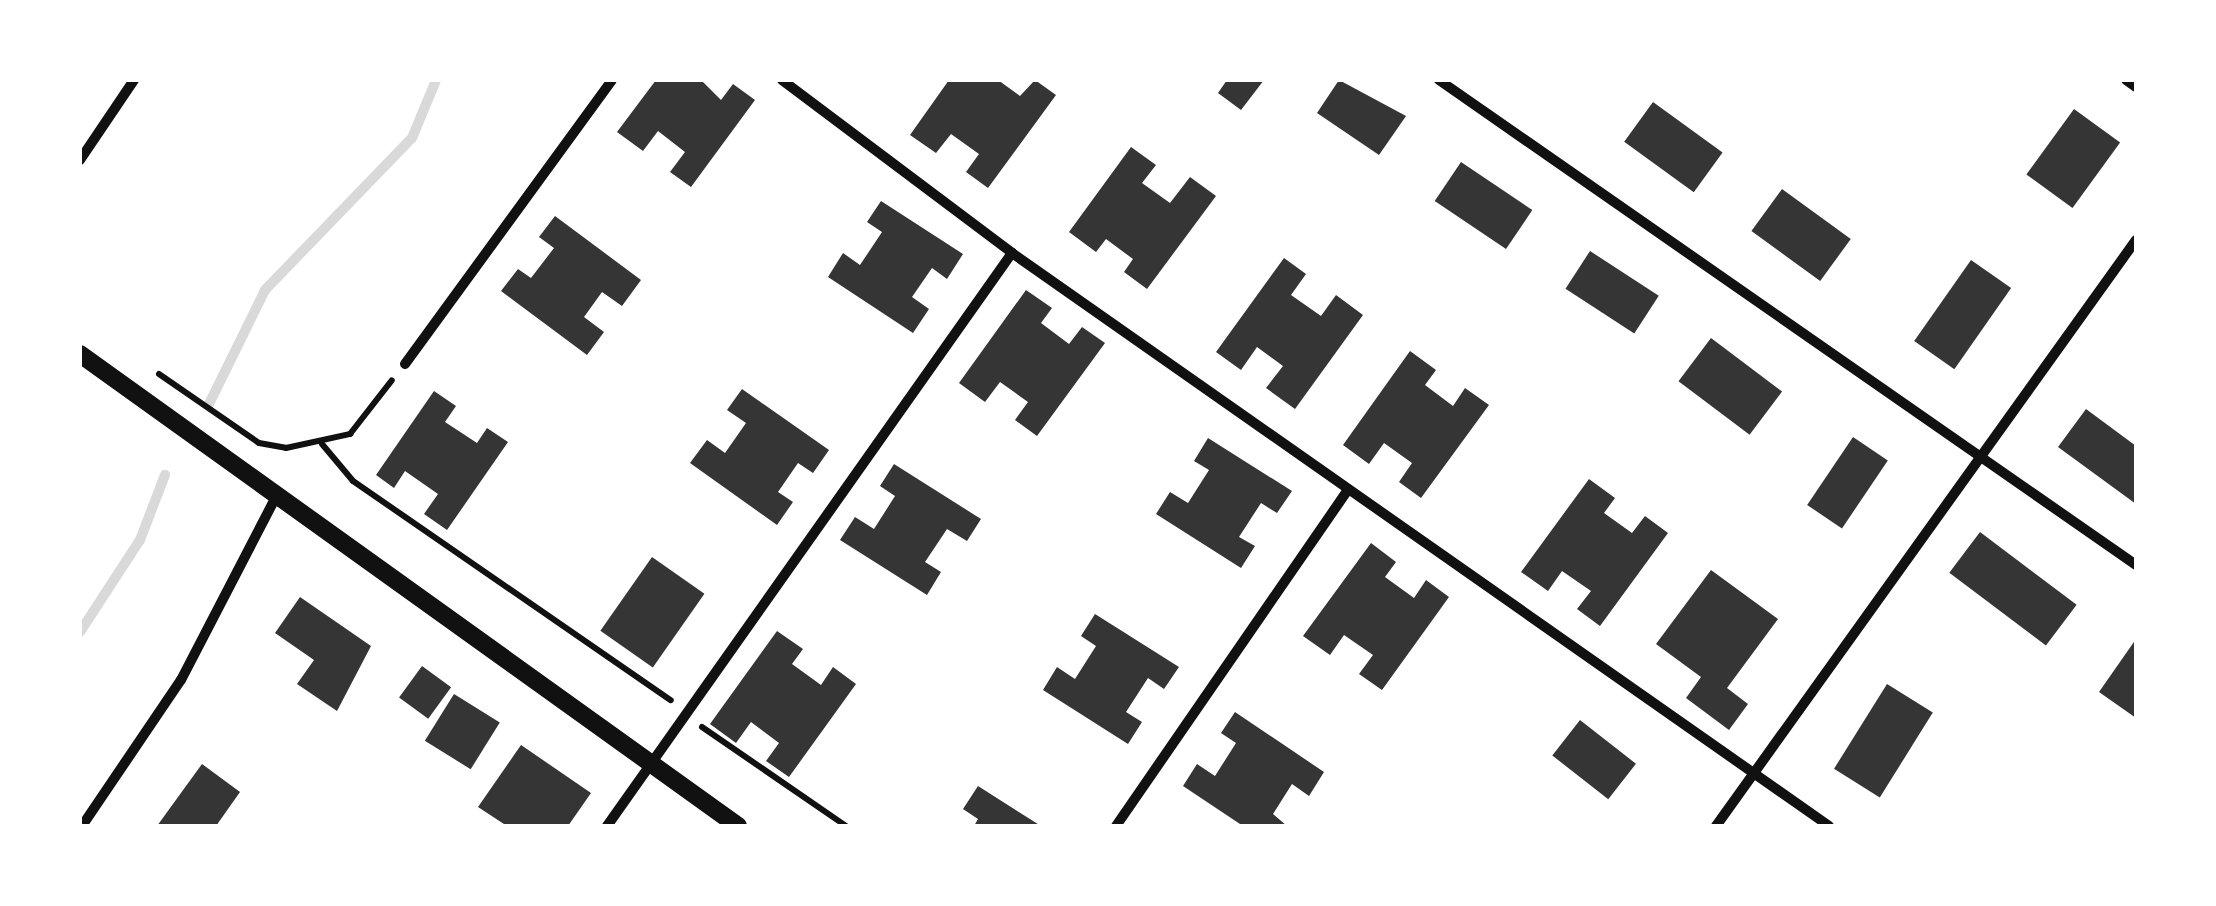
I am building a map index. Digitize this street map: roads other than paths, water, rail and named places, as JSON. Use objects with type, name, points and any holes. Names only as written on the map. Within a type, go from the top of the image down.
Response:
[{"type":"street","points":[[80,160],[134,80]]},
{"type":"street","points":[[405,364],[612,80]]},
{"type":"street","points":[[782,80],[1012,253],[1828,826]]},
{"type":"street","points":[[1440,80],[1984,455],[2136,565]]},
{"type":"street","points":[[2126,80],[2136,87]]},
{"type":"street","points":[[1716,826],[2136,240]]},
{"type":"street","points":[[608,826],[1012,253]]},
{"type":"street","points":[[80,354],[278,492],[738,826]]},
{"type":"street","points":[[1116,826],[1348,490]]},
{"type":"street","points":[[82,826],[181,680],[278,492]]},
{"type":"waterway","points":[[209,404],[265,290],[412,138],[436,80]]},
{"type":"waterway","points":[[80,632],[140,540],[165,475]]}]
